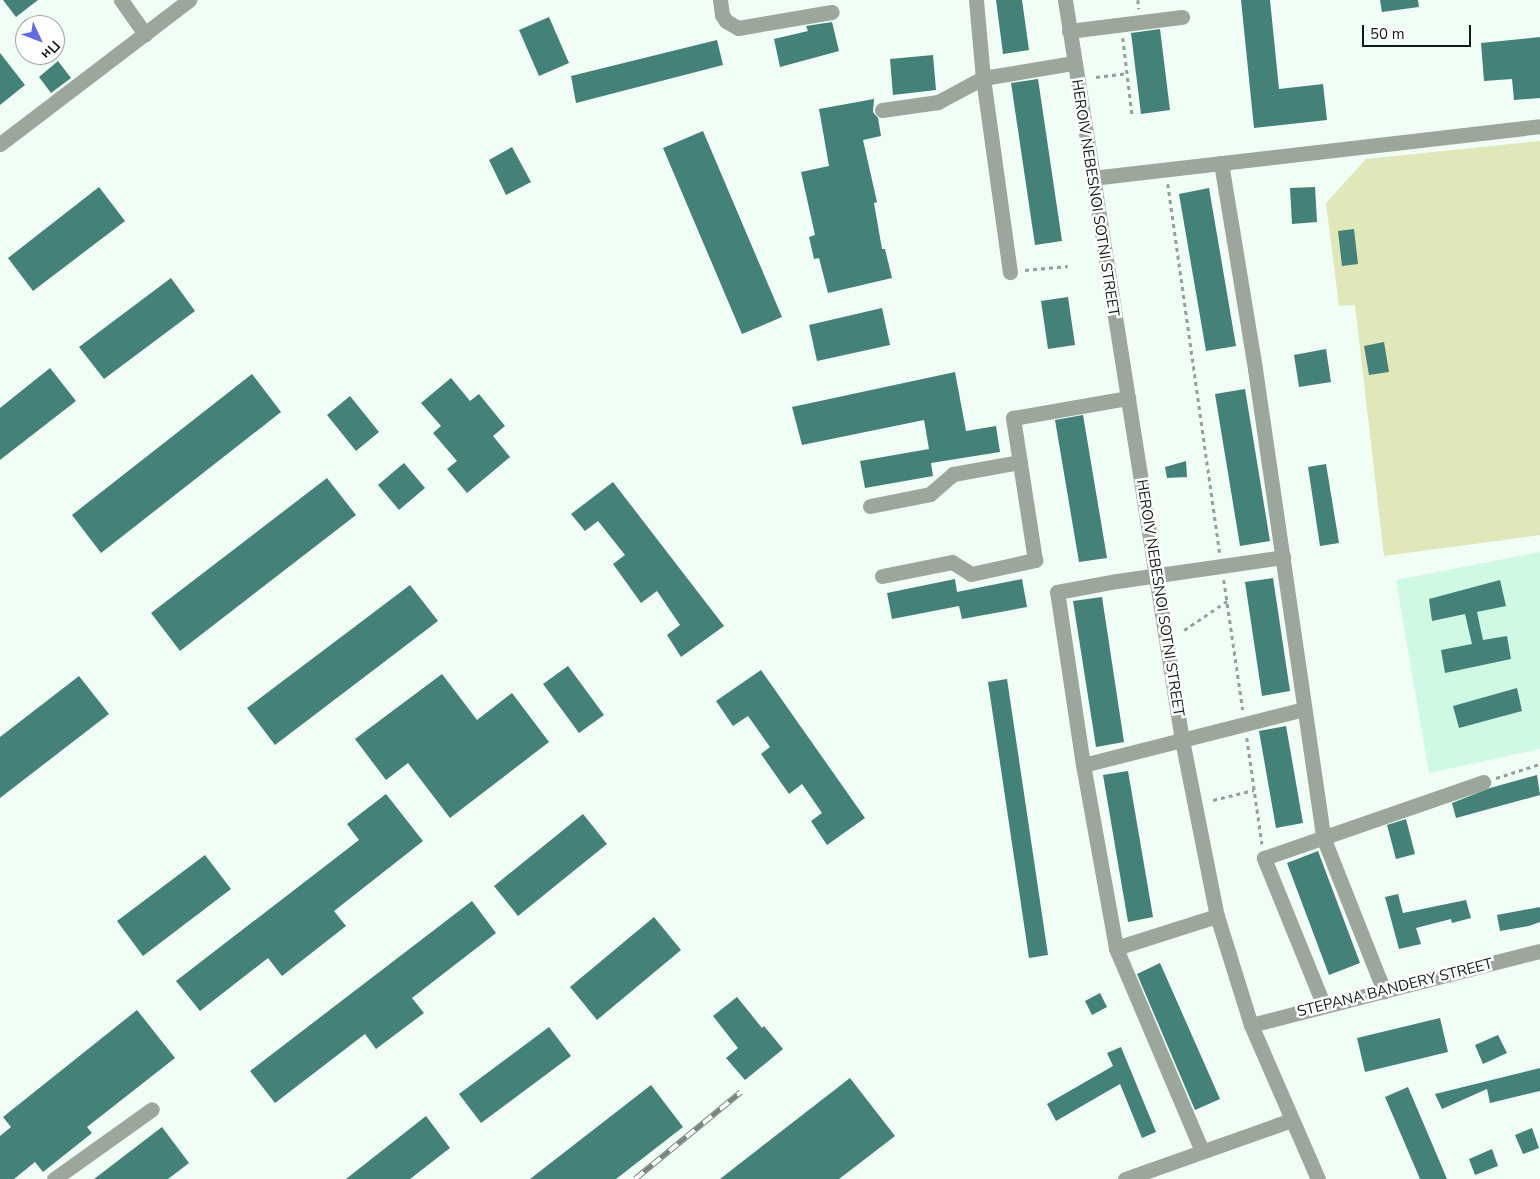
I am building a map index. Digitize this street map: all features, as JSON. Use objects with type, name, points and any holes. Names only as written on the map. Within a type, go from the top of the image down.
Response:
[{"type":"street","points":[[121,0],[145,34]]},
{"type":"street","points":[[0,144],[189,0]]},
{"type":"street","points":[[720,0],[722,15],[726,21],[738,28],[832,12]]},
{"type":"street","points":[[976,0],[983,78],[1010,272]]},
{"type":"street","name":"HEROIV NEBESNOI SOTNI STREET","points":[[1064,0],[1182,740],[1217,916],[1251,1025],[1318,1179]]},
{"type":"street","points":[[1069,31],[1182,18]]},
{"type":"street","points":[[882,110],[938,102],[983,78],[1074,63]]},
{"type":"street","points":[[1092,178],[1540,126]]},
{"type":"street","points":[[1220,163],[1255,370],[1323,837],[1384,991]]},
{"type":"street","points":[[882,576],[952,562],[971,574],[1035,560],[1013,418],[1128,398]]},
{"type":"street","points":[[870,506],[930,494],[953,474],[1020,462]]},
{"type":"street","points":[[1202,1151],[1116,948],[1082,766],[1057,592],[1155,575],[1283,557]]},
{"type":"street","points":[[1082,766],[1304,709]]},
{"type":"street","points":[[1324,1006],[1264,858],[1483,782]]},
{"type":"street","points":[[1116,948],[1217,916]]},
{"type":"street","name":"STEPANA BANDERY STREET","points":[[1251,1025],[1540,952]]},
{"type":"street","points":[[54,1179],[152,1108]]},
{"type":"street","points":[[1125,1179],[1292,1120]]},
{"type":"path","points":[[1121,24],[1132,114]]},
{"type":"path","points":[[1096,77],[1127,73]]},
{"type":"path","points":[[1166,169],[1264,858]]},
{"type":"path","points":[[1010,272],[1068,266]]},
{"type":"path","points":[[1184,630],[1227,601]]},
{"type":"path","points":[[1483,782],[1540,764]]},
{"type":"path","points":[[1213,800],[1254,790]]},
{"type":"shaded area","points":[[1540,141],[1540,535],[1384,556],[1355,305],[1339,306],[1326,203],[1366,159]]},
{"type":"shaded area","points":[[1540,552],[1540,749],[1429,773],[1396,580]]},
{"type":"building","points":[[3,0],[38,0],[19,15],[15,16]]},
{"type":"building","points":[[996,0],[1022,0],[1029,50],[1003,54]]},
{"type":"building","points":[[1241,0],[1270,0],[1279,89],[1323,84],[1327,120],[1254,128]]},
{"type":"building","points":[[1380,0],[1418,0],[1419,7],[1382,12]]},
{"type":"building","points":[[549,17],[569,63],[539,76],[519,30]]},
{"type":"building","points":[[832,22],[839,51],[780,67],[774,39],[808,31],[806,26]]},
{"type":"building","points":[[1160,29],[1170,110],[1141,114],[1131,33]]},
{"type":"building","points":[[1540,37],[1540,98],[1514,100],[1512,79],[1484,81],[1481,43]]},
{"type":"building","points":[[717,40],[723,65],[576,103],[571,76]]},
{"type":"building","points":[[0,53],[25,85],[0,105]]},
{"type":"building","points":[[933,55],[936,90],[893,95],[890,59]]},
{"type":"building","points":[[53,65],[61,65],[71,78],[51,93],[39,77]]},
{"type":"building","points":[[1038,79],[1062,241],[1035,245],[1011,83]]},
{"type":"building","points":[[874,99],[873,112],[878,118],[881,136],[863,140],[877,202],[874,203],[882,249],[885,249],[892,278],[828,293],[819,258],[814,259],[809,237],[815,235],[801,172],[829,166],[819,109]]},
{"type":"building","points":[[703,131],[782,317],[742,334],[663,148]]},
{"type":"building","points":[[512,147],[531,182],[506,195],[489,160]]},
{"type":"building","points":[[99,187],[125,221],[33,291],[8,258]]},
{"type":"building","points":[[1315,187],[1317,222],[1292,224],[1290,188]]},
{"type":"building","points":[[1209,188],[1236,346],[1206,351],[1179,194]]},
{"type":"building","points":[[1354,229],[1358,264],[1342,266],[1338,231]]},
{"type":"building","points":[[171,278],[195,311],[104,379],[79,347]]},
{"type":"building","points":[[1068,297],[1075,345],[1048,349],[1041,301]]},
{"type":"building","points":[[882,308],[890,345],[817,361],[809,325]]},
{"type":"building","points":[[1384,342],[1389,372],[1369,375],[1364,346]]},
{"type":"building","points":[[1326,349],[1331,382],[1299,387],[1294,355]]},
{"type":"building","points":[[50,368],[76,401],[0,460],[0,408]]},
{"type":"building","points":[[955,372],[966,431],[996,426],[1000,452],[931,463],[933,476],[865,488],[860,461],[929,449],[924,420],[802,445],[792,407]]},
{"type":"building","points":[[252,374],[281,412],[101,553],[72,515]]},
{"type":"building","points":[[451,378],[470,401],[479,394],[505,426],[493,436],[510,457],[467,493],[447,469],[457,461],[433,433],[441,426],[421,403]]},
{"type":"building","points":[[1245,389],[1270,541],[1240,546],[1215,394]]},
{"type":"building","points":[[350,396],[379,432],[356,451],[327,415]]},
{"type":"building","points":[[1083,415],[1107,558],[1079,562],[1055,420]]},
{"type":"building","points":[[1186,461],[1187,477],[1167,478],[1165,467]]},
{"type":"building","points":[[404,463],[425,488],[399,510],[378,485]]},
{"type":"building","points":[[1326,464],[1339,543],[1320,546],[1308,467]]},
{"type":"building","points":[[327,478],[356,515],[180,651],[151,613]]},
{"type":"building","points":[[613,482],[724,626],[681,657],[667,635],[680,625],[657,591],[641,603],[613,564],[625,555],[598,521],[585,531],[571,514]]},
{"type":"building","points":[[1273,578],[1290,691],[1262,696],[1245,582]]},
{"type":"building","points":[[955,579],[957,592],[1022,579],[1027,607],[962,619],[959,606],[892,619],[887,593]]},
{"type":"building","points":[[1500,580],[1506,606],[1477,612],[1483,640],[1507,636],[1511,659],[1445,673],[1441,650],[1472,644],[1465,614],[1432,621],[1429,599]]},
{"type":"building","points":[[410,585],[438,621],[275,745],[247,708]]},
{"type":"building","points":[[1102,597],[1124,742],[1096,747],[1073,601]]},
{"type":"building","points":[[568,666],[604,715],[579,733],[543,684]]},
{"type":"building","points":[[761,670],[865,818],[827,845],[811,821],[822,813],[802,784],[789,794],[761,754],[770,747],[748,716],[733,726],[716,701]]},
{"type":"building","points":[[442,674],[477,720],[512,693],[549,742],[450,818],[408,763],[386,780],[355,739]]},
{"type":"building","points":[[79,676],[109,714],[0,798],[0,737]]},
{"type":"building","points":[[1007,679],[1048,955],[1029,958],[988,682]]},
{"type":"building","points":[[1517,688],[1522,711],[1459,728],[1453,706]]},
{"type":"building","points":[[1286,726],[1303,823],[1276,828],[1259,731]]},
{"type":"building","points":[[1128,771],[1153,917],[1128,922],[1103,775]]},
{"type":"building","points":[[1537,775],[1540,795],[1456,818],[1452,803],[1490,788]]},
{"type":"building","points":[[386,794],[423,841],[334,911],[346,926],[282,976],[268,958],[200,1011],[176,981],[359,840],[347,824]]},
{"type":"building","points":[[583,814],[607,844],[518,916],[494,886]]},
{"type":"building","points":[[1406,819],[1415,854],[1396,859],[1387,825]]},
{"type":"building","points":[[1318,851],[1360,963],[1329,975],[1287,863]]},
{"type":"building","points":[[205,855],[231,889],[143,956],[117,921]]},
{"type":"building","points":[[1398,894],[1403,913],[1466,900],[1471,918],[1452,923],[1451,919],[1416,928],[1421,944],[1399,949],[1385,897]]},
{"type":"building","points":[[472,901],[496,933],[412,998],[424,1013],[376,1049],[365,1034],[275,1103],[250,1071]]},
{"type":"building","points":[[1540,907],[1540,922],[1500,931],[1497,915]]},
{"type":"building","points":[[654,917],[681,950],[597,1020],[570,987]]},
{"type":"building","points":[[1160,963],[1220,1099],[1195,1110],[1137,974]]},
{"type":"building","points":[[1100,993],[1107,1007],[1092,1015],[1085,1001]]},
{"type":"building","points":[[737,997],[762,1028],[764,1026],[783,1049],[745,1080],[726,1058],[738,1048],[713,1016]]},
{"type":"building","points":[[137,1010],[175,1058],[87,1127],[92,1133],[43,1172],[35,1162],[14,1179],[0,1179],[0,1136],[11,1127],[3,1117]]},
{"type":"building","points":[[1440,1018],[1448,1052],[1365,1072],[1357,1038]]},
{"type":"building","points":[[549,1027],[571,1056],[481,1123],[459,1094]]},
{"type":"building","points":[[1498,1035],[1507,1053],[1483,1064],[1475,1045]]},
{"type":"building","points":[[1121,1047],[1156,1132],[1142,1138],[1120,1084],[1056,1121],[1047,1104],[1113,1066],[1107,1053]]},
{"type":"building","points":[[1540,1068],[1540,1091],[1490,1103],[1487,1089],[1442,1109],[1435,1094]]},
{"type":"building","points":[[850,1078],[895,1136],[839,1179],[720,1179]]},
{"type":"building","points":[[651,1085],[683,1127],[616,1179],[530,1179]]},
{"type":"building","points":[[1408,1087],[1447,1179],[1420,1179],[1385,1097]]},
{"type":"building","points":[[426,1116],[450,1148],[410,1179],[346,1179]]},
{"type":"building","points":[[162,1127],[189,1163],[168,1179],[94,1179]]},
{"type":"building","points":[[1532,1128],[1539,1148],[1523,1154],[1515,1135]]},
{"type":"building","points":[[1492,1149],[1498,1166],[1475,1175],[1469,1159]]},
{"type":"railway","points":[[635,1179],[741,1092]]}]
